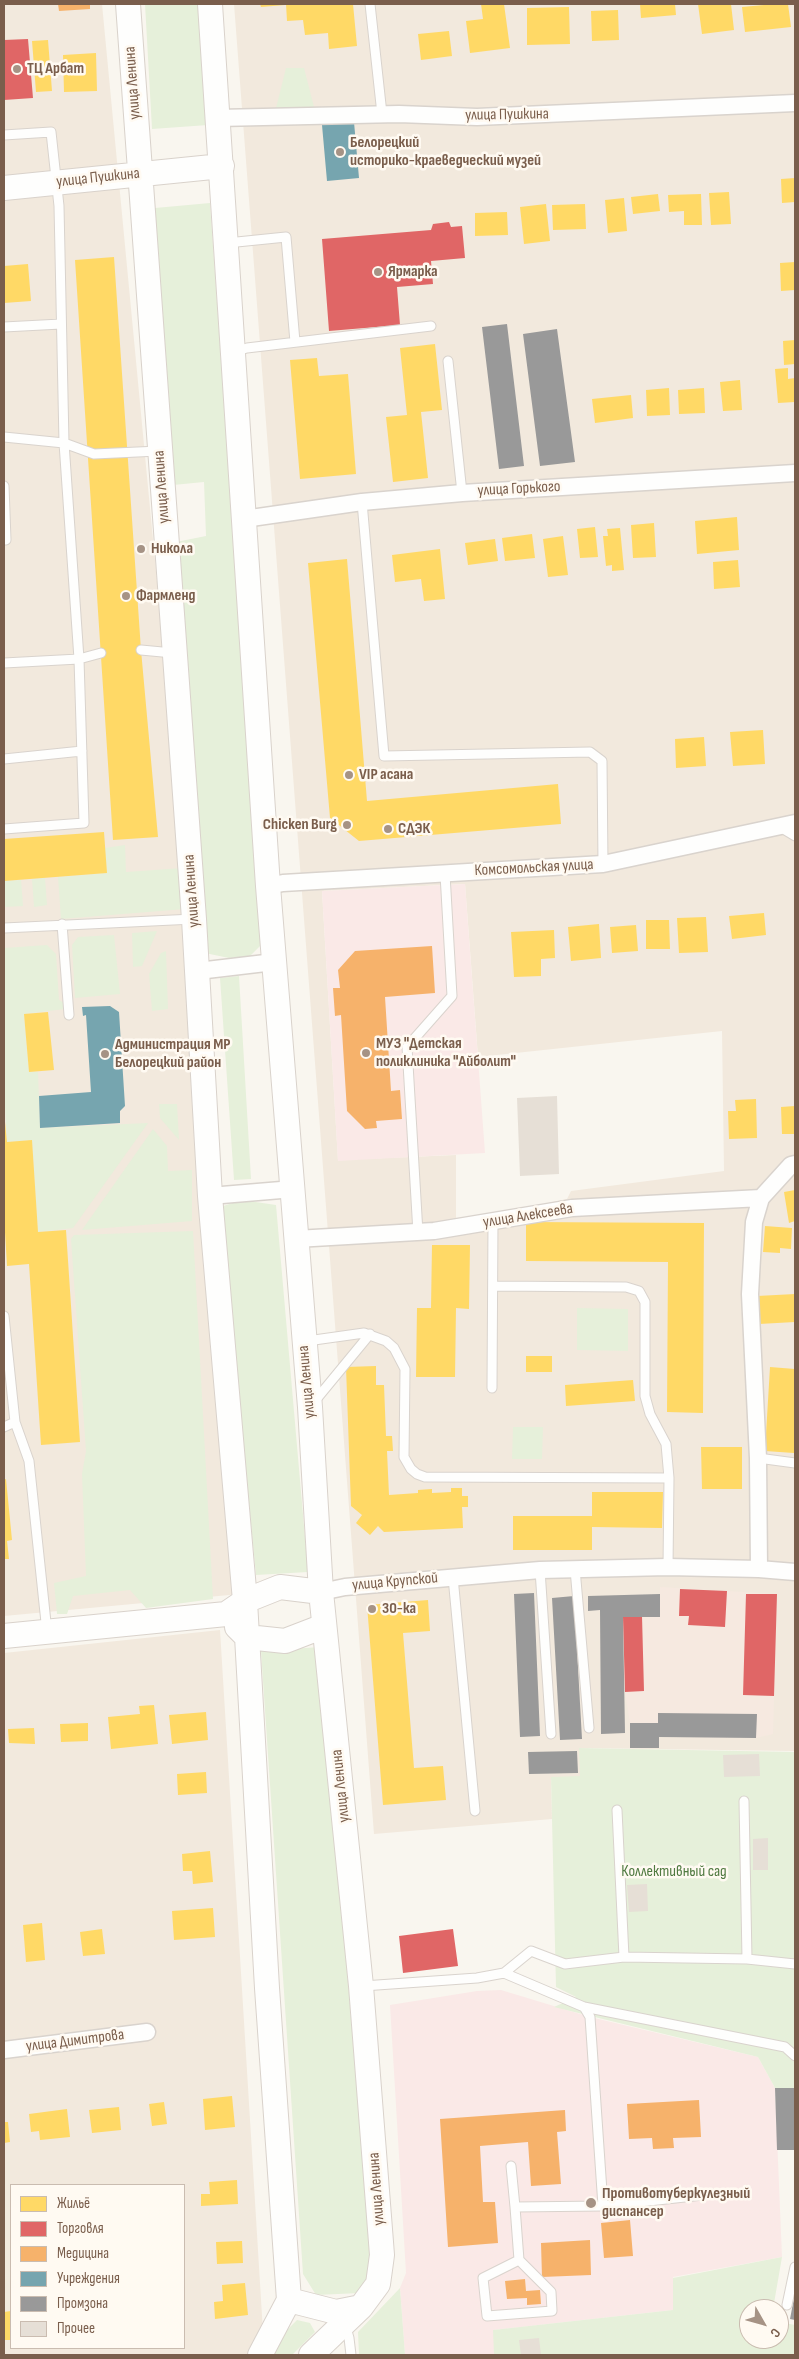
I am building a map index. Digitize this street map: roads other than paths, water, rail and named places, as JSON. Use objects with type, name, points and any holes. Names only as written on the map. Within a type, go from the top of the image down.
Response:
[{"type":"main road","name":"улица Ленина","points":[[128,4],[198,971],[210,1196],[245,1601],[266,1988],[289,2300]]},
{"type":"main road","name":"улица Ленина","points":[[210,4],[268,886],[310,1407],[321,1592],[362,1986],[382,2255],[378,2284],[361,2307],[345,2324],[311,2355]]},
{"type":"main road","name":"улица Пушкина","points":[[4,188],[222,166]]},
{"type":"main road","name":"улица Крупской","points":[[4,1636],[226,1614],[245,1601],[280,1586],[321,1592]]},
{"type":"main road","points":[[226,1614],[247,1637],[285,1641],[324,1626]]},
{"type":"main road","points":[[260,2355],[289,2300],[336,2312],[361,2307]]},
{"type":"street","name":"улица Пушкина","points":[[218,118],[382,114],[477,117],[795,103]]},
{"type":"street","name":"улица Горького","points":[[244,519],[362,502],[462,493],[795,473]]},
{"type":"street","name":"Комсомольская улица","points":[[268,886],[603,864],[788,825]]},
{"type":"street","points":[[198,971],[274,962]]},
{"type":"street","points":[[759,1569],[758,1458],[750,1294],[754,1222],[761,1198],[791,1165],[795,1164]]},
{"type":"street","points":[[210,1196],[293,1189]]},
{"type":"street","name":"улица Алексеева","points":[[296,1239],[418,1233],[572,1208],[761,1198]]},
{"type":"street","name":"улица Крупской","points":[[321,1592],[345,1587],[540,1570],[668,1567],[759,1569],[795,1572]]},
{"type":"street","name":"улица Димитрова","points":[[4,2050],[147,2032]]},
{"type":"lane","points":[[370,4],[382,114]]},
{"type":"lane","points":[[4,136],[51,132],[57,182],[64,443],[79,659],[84,823],[4,829]]},
{"type":"lane","points":[[227,243],[286,237],[295,342]]},
{"type":"lane","points":[[4,328],[61,324]]},
{"type":"lane","points":[[233,352],[295,342],[431,326]]},
{"type":"lane","points":[[448,361],[462,493]]},
{"type":"lane","points":[[4,437],[64,443],[94,454],[159,450]]},
{"type":"lane","points":[[4,486],[6,540],[4,540]]},
{"type":"lane","points":[[362,502],[384,756],[590,752],[602,761],[603,864]]},
{"type":"lane","points":[[141,650],[174,653]]},
{"type":"lane","points":[[4,663],[79,659],[101,653]]},
{"type":"lane","points":[[4,759],[82,751]]},
{"type":"lane","points":[[788,825],[795,836]]},
{"type":"lane","points":[[418,1233],[407,1047],[452,996],[445,874]]},
{"type":"lane","points":[[4,928],[194,919]]},
{"type":"lane","points":[[62,924],[70,1015]]},
{"type":"lane","points":[[492,1388],[493,1222]]},
{"type":"lane","points":[[493,1286],[626,1287],[639,1292],[644,1302],[644,1396],[650,1414],[666,1444],[669,1478],[668,1567]]},
{"type":"lane","points":[[4,1316],[15,1422],[29,1461],[47,1632]]},
{"type":"lane","points":[[304,1341],[370,1334],[386,1341],[394,1348],[405,1370],[404,1457],[410,1469],[417,1474],[425,1477],[669,1478]]},
{"type":"lane","points":[[310,1407],[370,1334]]},
{"type":"lane","points":[[4,1427],[15,1422]]},
{"type":"lane","points":[[758,1458],[795,1462]]},
{"type":"lane","points":[[575,1569],[589,1728]]},
{"type":"lane","points":[[540,1570],[550,1734]]},
{"type":"lane","points":[[453,1577],[475,1811]]},
{"type":"lane","points":[[744,1801],[748,1958]]},
{"type":"lane","points":[[617,1810],[624,1957]]},
{"type":"lane","points":[[362,1986],[477,1978],[504,1973],[531,1951],[565,1964],[624,1957],[748,1958],[795,1964]]},
{"type":"lane","points":[[504,1973],[584,2007],[785,2047],[795,2047]]},
{"type":"lane","points":[[584,2007],[590,2017],[603,2206]]},
{"type":"lane","points":[[785,2047],[795,2056]]},
{"type":"lane","points":[[511,2166],[519,2260],[551,2292],[552,2311],[487,2316],[484,2278],[519,2260]]},
{"type":"lane","points":[[515,2207],[603,2206],[712,2194]]},
{"type":"lane","points":[[788,2299],[795,2267]]},
{"type":"lane","points":[[345,2324],[351,2355]]},
{"type":"place","name":"ТЦ Арбат","points":[[17,69]]},
{"type":"place","name":"Белорецкий историко-краеведческий музей","points":[[340,152]]},
{"type":"place","name":"Ярмарка","points":[[378,272]]},
{"type":"place","name":"Никола","points":[[141,549]]},
{"type":"place","name":"Фармленд","points":[[126,596]]},
{"type":"place","name":"VIP асана","points":[[349,775]]},
{"type":"place","name":"Chicken Burg","points":[[347,825]]},
{"type":"place","name":"СДЭК","points":[[388,829]]},
{"type":"place","name":"МУЗ \"Детская поликлиника \"Айболит\"","points":[[366,1053]]},
{"type":"place","name":"Администрация МР Белорецкий район","points":[[105,1054]]},
{"type":"place","name":"30-ка","points":[[372,1609]]},
{"type":"place","name":"Противотуберкулезный диспансер","points":[[591,2203]]},
{"type":"park label","name":"Коллективный сад","points":[[674,1872]]}]
